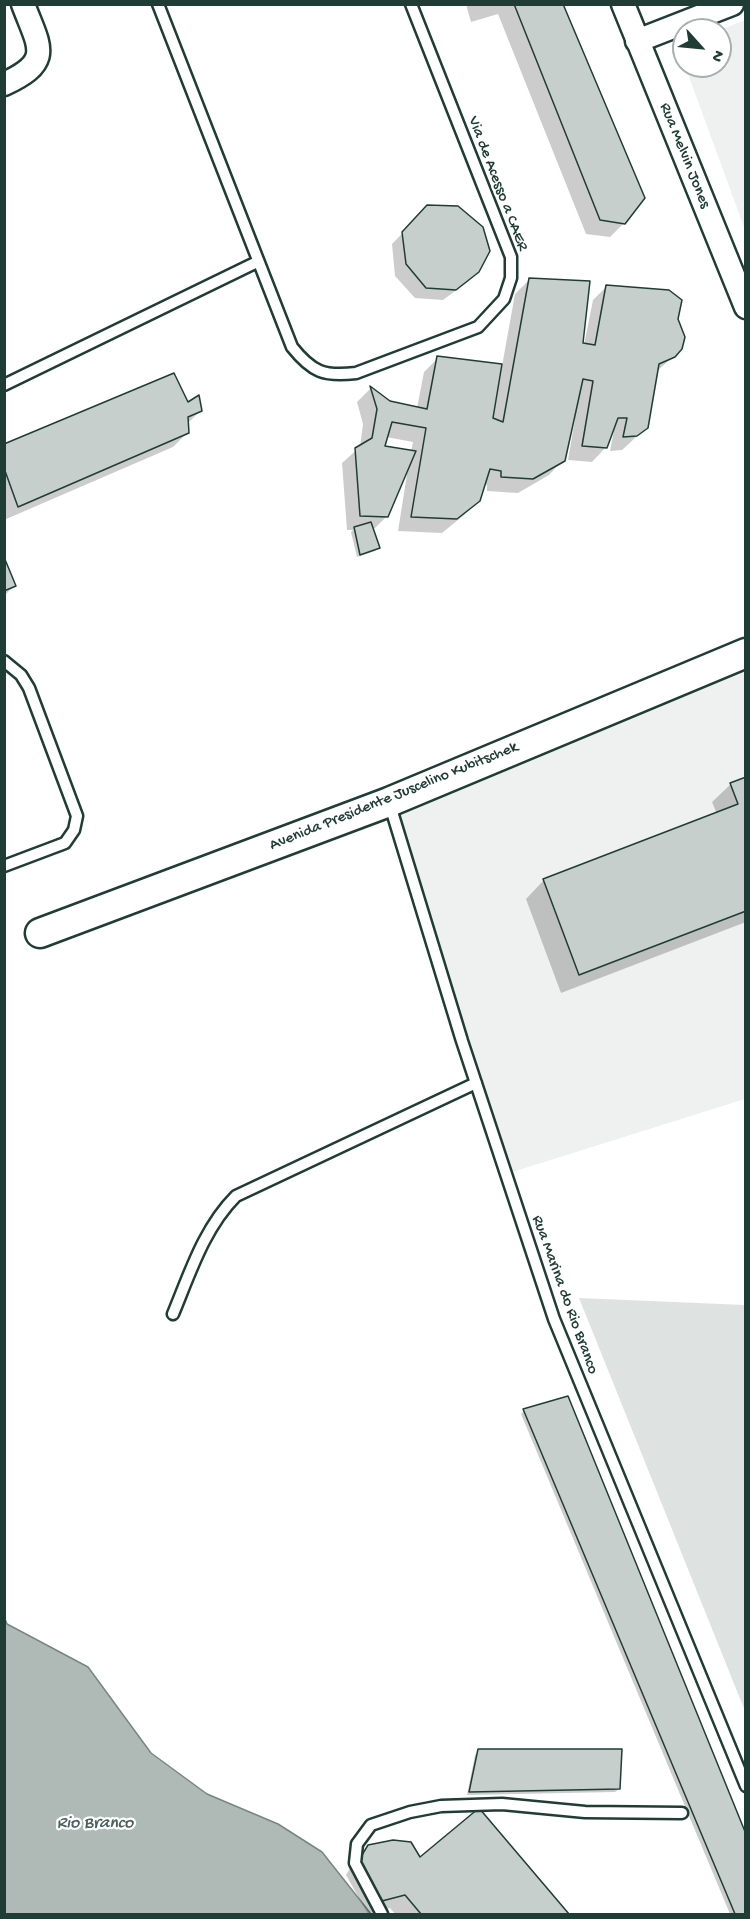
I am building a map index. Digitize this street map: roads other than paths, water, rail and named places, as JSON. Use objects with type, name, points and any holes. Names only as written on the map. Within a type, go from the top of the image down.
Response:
[{"type":"street","points":[[4,84],[24,75],[34,65],[39,54],[37,41],[23,4]]},
{"type":"street","name":"Rua Melvin Jones","points":[[624,4],[637,41],[745,302]]},
{"type":"street","points":[[637,41],[732,4]]},
{"type":"street","name":"Avenida Presidente Juscelino Kubitschek","points":[[40,933],[389,802],[746,652]]},
{"type":"lane","name":"Via de Acesso a CAER","points":[[158,4],[292,347],[304,363],[320,371],[338,375],[356,373],[478,327],[504,299],[511,278],[511,257],[411,4]]},
{"type":"lane","points":[[4,385],[257,262]]},
{"type":"lane","points":[[4,662],[21,675],[29,688],[77,816],[74,830],[65,843],[4,866]]},
{"type":"lane","name":"Rua Marina do Rio Branco","points":[[389,802],[476,1083],[554,1319],[746,1786]]},
{"type":"lane","points":[[173,1314],[209,1229],[223,1209],[236,1196],[476,1083]]},
{"type":"lane","points":[[382,1914],[355,1863],[357,1844],[371,1825],[410,1812],[441,1806],[502,1804],[585,1812],[682,1813]]},
{"type":"water","name":"Rio Branco","points":[[5,1619],[7,1624],[88,1667],[151,1753],[207,1794],[278,1824],[322,1852],[371,1914],[5,1914]]}]
